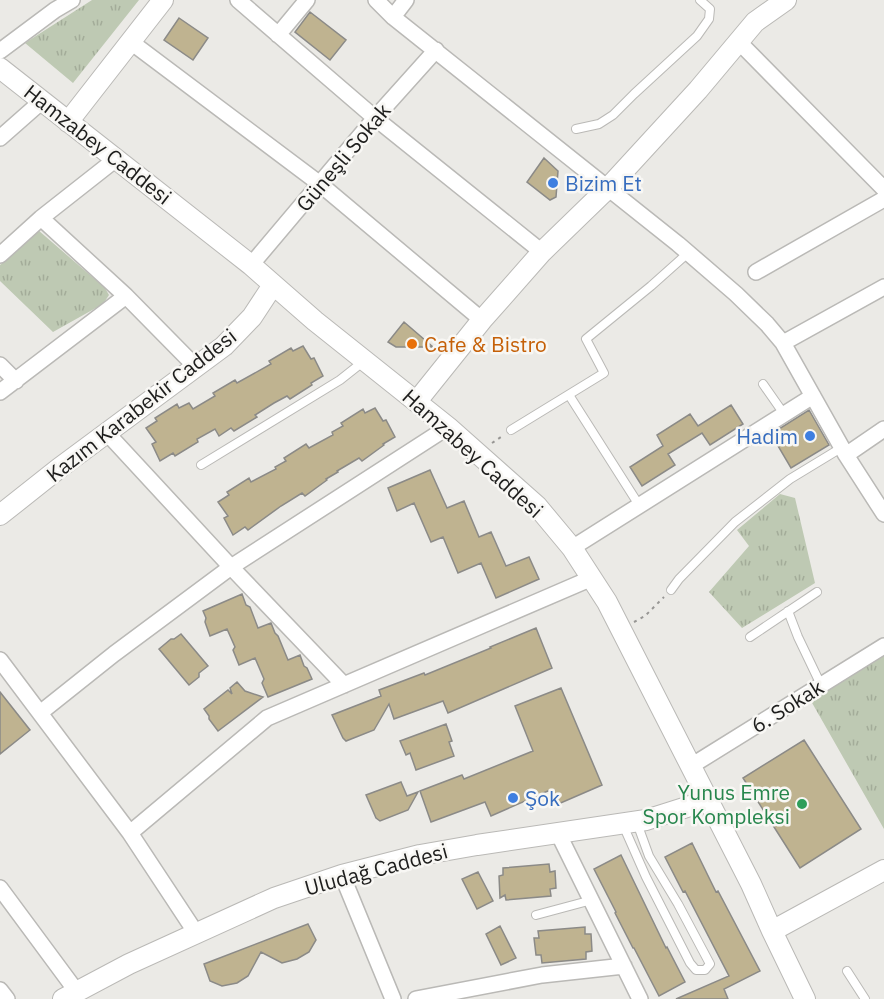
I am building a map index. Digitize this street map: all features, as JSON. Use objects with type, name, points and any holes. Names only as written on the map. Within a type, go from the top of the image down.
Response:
[{"type":"street","points":[[0,51],[52,5],[72,0]]},
{"type":"street","points":[[68,122],[163,0]]},
{"type":"street","points":[[238,0],[375,118],[542,252]]},
{"type":"street","points":[[278,35],[307,0]]},
{"type":"street","points":[[376,0],[393,17],[688,253],[767,324],[783,343],[843,452],[884,514]]},
{"type":"street","points":[[393,17],[406,0]]},
{"type":"street","points":[[417,401],[482,320],[542,252],[608,188],[698,90],[755,22],[786,0]]},
{"type":"street","points":[[738,41],[884,189]]},
{"type":"street","points":[[131,42],[320,184],[482,320]]},
{"type":"street","name":"Güneşli Sokak","points":[[251,265],[375,118],[436,50]]},
{"type":"street","name":"Hamzabey Caddesi","points":[[0,68],[251,265],[448,427],[537,506],[572,548],[607,602],[751,884],[805,999]]},
{"type":"street","points":[[0,138],[42,101]]},
{"type":"street","points":[[0,255],[41,218],[116,159]]},
{"type":"street","points":[[756,272],[884,199]]},
{"type":"street","points":[[41,218],[126,296],[196,367]]},
{"type":"street","name":"Kazım Karabekir Caddesi","points":[[2,509],[224,346],[252,317],[273,285]]},
{"type":"street","points":[[783,343],[884,287]]},
{"type":"street","points":[[0,392],[126,296]]},
{"type":"street","points":[[0,365],[16,381]]},
{"type":"street","points":[[572,548],[813,396]]},
{"type":"street","points":[[40,713],[114,654],[231,567],[448,427]]},
{"type":"street","points":[[843,452],[884,429]]},
{"type":"street","points":[[107,433],[344,685]]},
{"type":"street","points":[[130,833],[267,718],[592,578]]},
{"type":"street","name":"6. Sokak","points":[[691,766],[884,646]]},
{"type":"street","points":[[0,660],[130,833],[196,933]]},
{"type":"street","name":"Uludağ Caddesi","points":[[81,994],[129,964],[274,897],[342,875],[420,855],[646,820],[709,800]]},
{"type":"street","points":[[558,833],[640,999]]},
{"type":"street","points":[[772,931],[884,870]]},
{"type":"street","points":[[342,875],[393,999]]},
{"type":"street","points":[[0,888],[81,994]]},
{"type":"street","points":[[416,999],[542,975],[624,966]]},
{"type":"street","points":[[0,990],[7,999]]},
{"type":"lane","points":[[576,129],[599,124],[613,116],[697,36],[709,19],[710,9],[700,0]]},
{"type":"lane","points":[[511,430],[604,373],[586,339],[688,253]]},
{"type":"lane","points":[[201,465],[340,380],[366,360]]},
{"type":"lane","points":[[763,384],[784,414]]},
{"type":"lane","points":[[569,395],[639,505]]},
{"type":"lane","points":[[671,590],[735,522],[790,479],[843,452]]},
{"type":"lane","points":[[750,637],[817,592]]},
{"type":"lane","points":[[788,611],[798,638],[821,685]]},
{"type":"lane","points":[[629,822],[678,904],[710,964],[705,970],[696,970],[690,963],[646,878],[629,822]]},
{"type":"lane","points":[[536,915],[592,900]]},
{"type":"lane","points":[[847,971],[865,999]]},
{"type":"path","points":[[478,453],[511,430]]},
{"type":"path","points":[[621,629],[645,616],[671,590]]},
{"type":"green space","points":[[92,0],[139,0],[73,83],[25,43]]},
{"type":"green space","points":[[38,230],[105,288],[109,295],[103,304],[53,332],[0,281],[0,265]]},
{"type":"green space","points":[[780,494],[795,498],[815,583],[742,628],[709,592],[749,546],[737,530]]},
{"type":"green space","points":[[884,655],[884,829],[811,701]]},
{"type":"building","points":[[310,12],[346,40],[330,60],[295,32]]},
{"type":"building","points":[[179,18],[208,38],[193,60],[164,40]]},
{"type":"building","points":[[544,158],[558,171],[556,197],[550,200],[527,182]]},
{"type":"building","points":[[404,322],[433,347],[396,347],[388,342]]},
{"type":"building","points":[[303,346],[311,359],[314,358],[323,376],[311,383],[312,385],[290,399],[287,396],[274,403],[234,431],[231,428],[219,436],[215,429],[175,456],[173,453],[160,461],[152,444],[156,442],[146,428],[157,421],[155,418],[177,404],[179,408],[189,403],[193,409],[215,396],[213,393],[235,380],[237,383],[271,364],[269,361],[291,348],[293,351]]},
{"type":"building","points":[[731,405],[743,424],[710,445],[702,433],[668,454],[675,465],[642,486],[630,467],[663,446],[657,435],[690,414],[698,426]]},
{"type":"building","points":[[375,408],[383,421],[386,420],[395,437],[362,461],[359,458],[337,471],[305,496],[302,493],[248,530],[245,527],[233,535],[224,518],[228,516],[218,502],[229,495],[227,492],[249,478],[251,482],[276,469],[275,467],[286,461],[284,458],[306,444],[309,448],[333,435],[332,432],[343,426],[341,423],[363,409],[365,413]]},
{"type":"building","points":[[809,410],[829,445],[791,468],[771,434]]},
{"type":"building","points":[[430,470],[447,508],[464,501],[479,537],[491,532],[506,566],[529,557],[539,579],[496,598],[481,563],[458,573],[443,537],[431,542],[414,503],[397,511],[388,488]]},
{"type":"building","points":[[242,594],[258,628],[271,623],[288,660],[300,655],[312,679],[268,697],[262,683],[264,679],[255,658],[239,665],[233,650],[235,647],[227,629],[210,636],[203,611]]},
{"type":"building","points":[[536,628],[552,668],[448,713],[443,701],[394,719],[389,704],[374,730],[346,741],[343,738],[332,715],[381,696],[379,690],[424,673],[425,675]]},
{"type":"building","points":[[181,634],[208,666],[189,685],[159,649]]},
{"type":"building","points":[[237,682],[245,691],[263,697],[218,731],[204,709],[228,690],[232,694],[230,688]]},
{"type":"building","points":[[561,688],[602,785],[556,805],[550,790],[491,816],[485,802],[431,822],[420,791],[462,775],[464,779],[533,751],[515,706]]},
{"type":"building","points":[[0,692],[30,730],[0,754]]},
{"type":"building","points":[[446,724],[454,756],[416,770],[410,753],[406,755],[400,741]]},
{"type":"building","name":"Yunus Emre Spor Kompleksi","points":[[804,740],[861,829],[800,868],[743,778]]},
{"type":"building","points":[[401,782],[407,796],[418,792],[408,810],[380,821],[376,818],[366,795]]},
{"type":"building","points":[[692,843],[760,971],[724,989],[728,999],[676,999],[729,976],[665,857]]},
{"type":"building","points":[[621,855],[685,982],[659,996],[594,869]]},
{"type":"building","points":[[549,864],[550,872],[555,871],[556,888],[550,889],[551,896],[506,900],[505,895],[500,898],[499,876],[503,875],[503,868]]},
{"type":"building","points":[[478,872],[493,901],[477,909],[462,879]]},
{"type":"building","points":[[308,924],[316,940],[309,952],[297,959],[282,963],[261,952],[248,976],[237,983],[222,986],[210,981],[204,964]]},
{"type":"building","points":[[500,926],[516,958],[501,965],[486,934]]},
{"type":"building","points":[[585,927],[585,934],[591,934],[592,951],[586,952],[586,959],[542,963],[541,955],[536,955],[534,938],[539,938],[538,931]]},
{"type":"place","name":"Bizim Et","points":[[553,183]]},
{"type":"place","name":"Cafe & Bistro","points":[[412,344]]},
{"type":"place","name":"Hadim","points":[[810,436]]},
{"type":"place","name":"Şok","points":[[513,798]]},
{"type":"place","name":"Yunus Emre Spor Kompleksi","points":[[802,804]]}]
